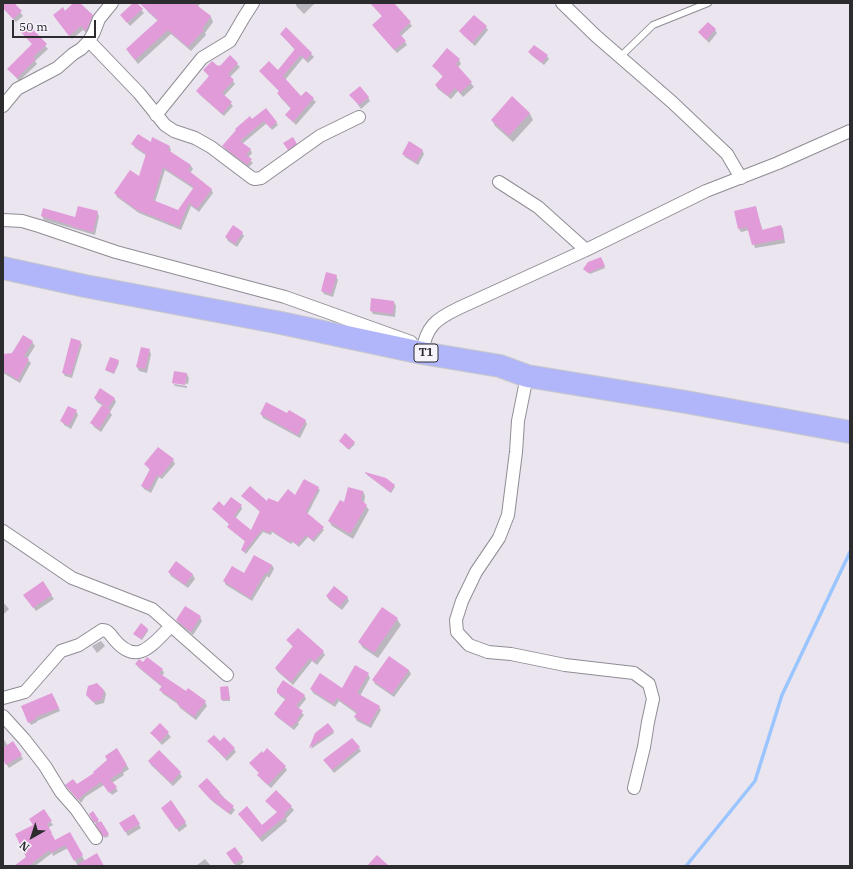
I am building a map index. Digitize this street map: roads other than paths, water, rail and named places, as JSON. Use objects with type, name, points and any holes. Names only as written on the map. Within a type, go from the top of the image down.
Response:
[{"type":"highway","name":"T1","points":[[3,268],[85,286],[423,349],[500,366],[527,376],[686,402],[850,432]]},
{"type":"street","points":[[3,106],[17,89],[57,68],[81,49],[89,41],[99,19],[112,3]]},
{"type":"street","points":[[156,115],[202,58],[230,40],[253,3]]},
{"type":"street","points":[[562,3],[620,57],[672,102],[727,154],[741,178]]},
{"type":"street","points":[[89,41],[139,93],[165,125],[174,131],[195,138],[211,147],[229,159],[248,176],[255,179],[261,178],[320,136],[359,117]]},
{"type":"street","points":[[3,220],[22,221],[116,252],[285,297],[423,349],[433,324],[439,318],[586,250],[706,190],[741,178],[850,132]]},
{"type":"street","points":[[499,182],[538,207],[586,250]]},
{"type":"street","points":[[527,376],[518,420],[516,452],[508,516],[499,538],[476,572],[462,601],[456,620],[457,632],[469,645],[488,652],[511,654],[565,665],[634,674],[649,684],[653,699],[644,747],[634,788]]},
{"type":"street","points":[[3,531],[72,578],[152,609],[227,675]]},
{"type":"street","points":[[3,698],[25,692],[61,651],[79,645],[102,630],[107,631],[124,649],[132,653],[139,653],[148,648],[170,626]]},
{"type":"street","points":[[3,716],[24,739],[45,766],[61,792],[76,809],[96,838]]},
{"type":"lane","points":[[620,57],[653,25],[708,3]]},
{"type":"waterway","points":[[686,866],[755,781],[782,695],[850,552]]}]
